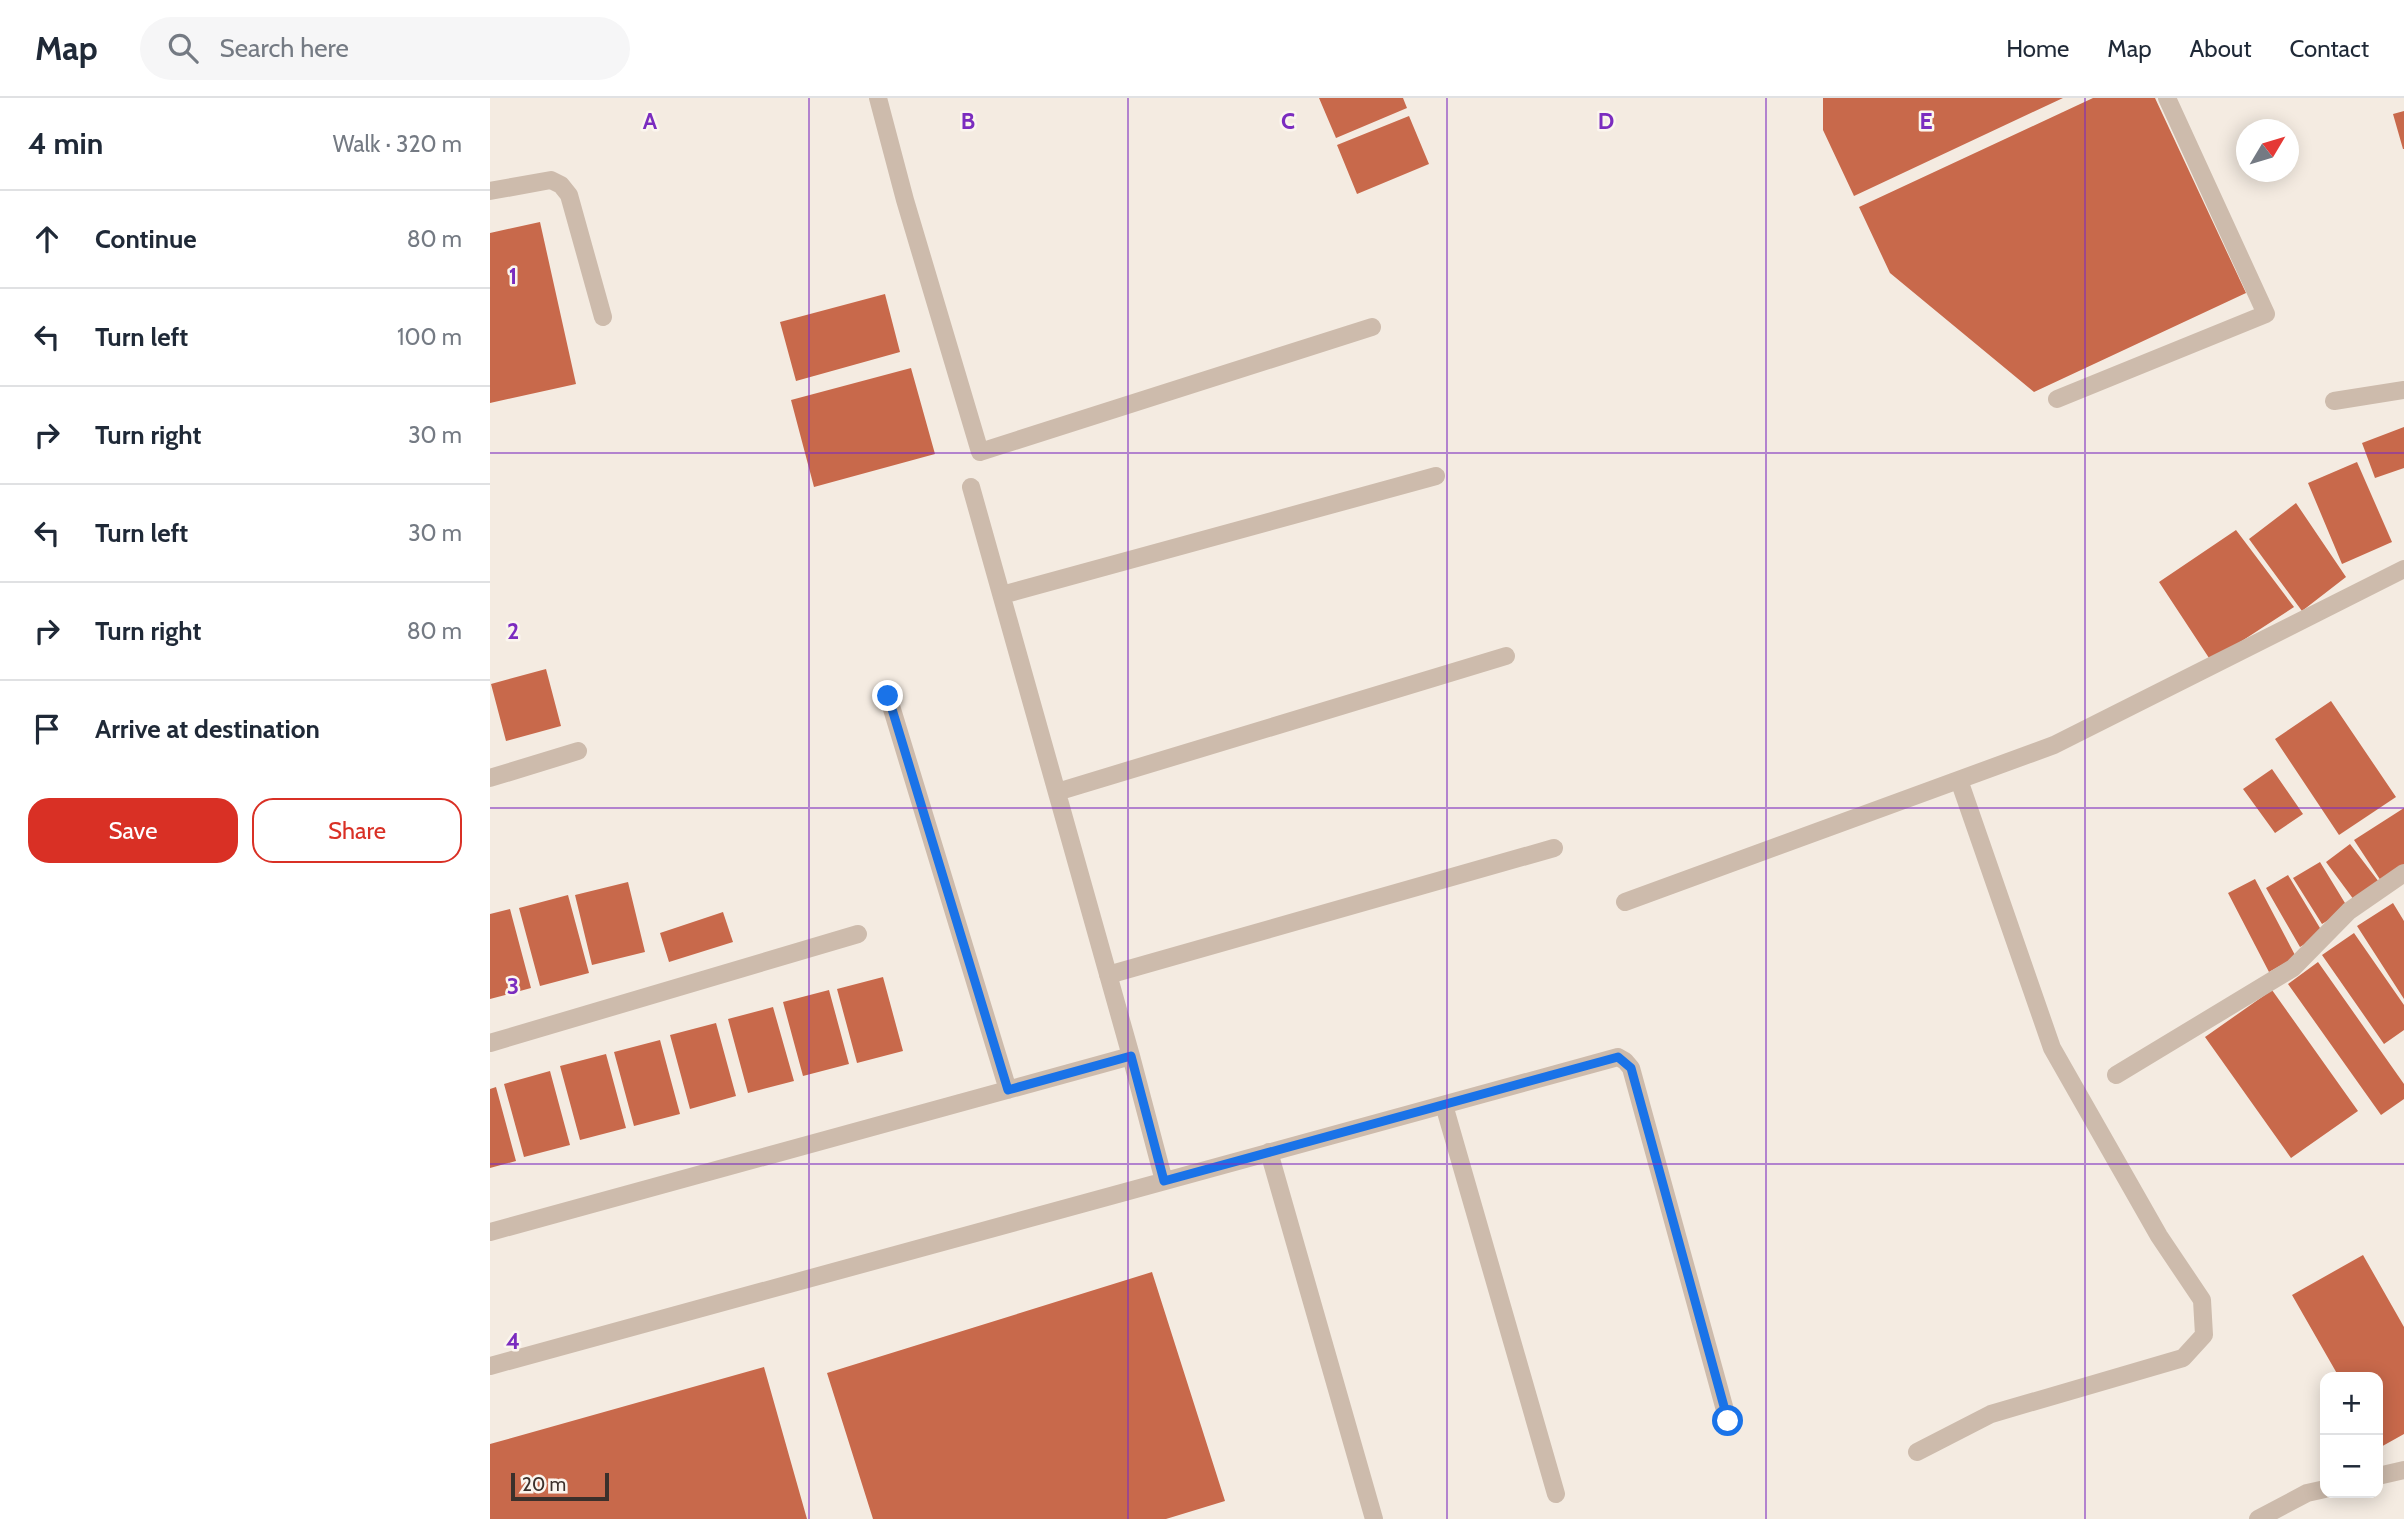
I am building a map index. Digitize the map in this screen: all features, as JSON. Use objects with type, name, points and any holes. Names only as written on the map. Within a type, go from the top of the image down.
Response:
[{"type":"street","points":[[878,98],[905,200],[980,452],[1372,327]]},
{"type":"street","points":[[2057,399],[2266,314],[2167,98]]},
{"type":"street","points":[[490,191],[551,180],[561,185],[569,195],[603,317]]},
{"type":"street","points":[[2334,401],[2404,390]]},
{"type":"street","points":[[1002,596],[1436,477]]},
{"type":"street","points":[[971,487],[1164,1181]]},
{"type":"street","points":[[1625,902],[2054,746],[2404,569]]},
{"type":"street","points":[[1057,792],[1506,656]]},
{"type":"street","points":[[888,696],[1008,1090]]},
{"type":"street","points":[[490,778],[578,751]]},
{"type":"street","points":[[1917,1452],[1991,1414],[2182,1358],[2204,1335],[2202,1300],[2159,1236],[2052,1048],[1959,780]]},
{"type":"street","points":[[1108,975],[1554,848]]},
{"type":"street","points":[[2116,1075],[2293,968],[2349,911],[2404,873]]},
{"type":"street","points":[[490,1043],[858,934]]},
{"type":"street","points":[[490,1232],[1131,1056]]},
{"type":"street","points":[[490,1366],[1618,1057],[1631,1068],[1728,1421]]},
{"type":"street","points":[[1444,1105],[1556,1494]]},
{"type":"street","points":[[1269,1152],[1374,1519]]},
{"type":"street","points":[[2383,1475],[2404,1470]]},
{"type":"street","points":[[2258,1519],[2307,1493],[2320,1490]]},
{"type":"building","points":[[1319,98],[1403,98],[1407,108],[1336,138]]},
{"type":"building","points":[[1823,98],[2063,98],[1854,196],[1823,130]]},
{"type":"building","points":[[2093,98],[2155,98],[2246,293],[2034,392],[1890,273],[1859,207]]},
{"type":"building","points":[[2404,111],[2404,149],[2403,149],[2393,114]]},
{"type":"building","points":[[1409,116],[1429,164],[1357,194],[1337,145]]},
{"type":"building","points":[[540,222],[576,384],[490,403],[490,233]]},
{"type":"building","points":[[885,294],[900,352],[796,381],[780,322]]},
{"type":"building","points":[[911,368],[935,454],[814,487],[791,400]]},
{"type":"building","points":[[2404,427],[2404,468],[2375,478],[2362,443]]},
{"type":"building","points":[[2357,462],[2392,542],[2342,564],[2308,483]]},
{"type":"building","points":[[2296,503],[2346,577],[2302,611],[2249,539]]},
{"type":"building","points":[[2236,530],[2294,607],[2211,661],[2159,582]]},
{"type":"building","points":[[546,669],[561,726],[506,741],[491,684]]},
{"type":"building","points":[[2331,701],[2396,797],[2339,835],[2275,739]]},
{"type":"building","points":[[2272,769],[2303,814],[2275,833],[2243,789]]},
{"type":"building","points":[[2404,808],[2404,867],[2381,881],[2354,840]]},
{"type":"building","points":[[2350,844],[2379,882],[2354,900],[2326,862]]},
{"type":"building","points":[[2320,862],[2348,908],[2322,924],[2293,878]]},
{"type":"building","points":[[2288,875],[2323,933],[2300,947],[2266,888]]},
{"type":"building","points":[[2255,879],[2296,957],[2269,972],[2228,893]]},
{"type":"building","points":[[628,882],[645,952],[592,965],[575,895]]},
{"type":"building","points":[[568,895],[589,973],[540,986],[519,908]]},
{"type":"building","points":[[2393,903],[2404,921],[2404,999],[2357,926]]},
{"type":"building","points":[[510,909],[531,988],[490,999],[490,914]]},
{"type":"building","points":[[723,912],[733,942],[669,962],[660,933]]},
{"type":"building","points":[[2354,933],[2404,1005],[2404,1030],[2384,1044],[2322,955]]},
{"type":"building","points":[[2318,962],[2404,1084],[2404,1099],[2381,1115],[2288,984]]},
{"type":"building","points":[[883,977],[903,1051],[857,1063],[837,989]]},
{"type":"building","points":[[829,990],[849,1064],[803,1076],[783,1002]]},
{"type":"building","points":[[2272,990],[2358,1111],[2291,1158],[2205,1037]]},
{"type":"building","points":[[773,1007],[794,1081],[748,1093],[728,1019]]},
{"type":"building","points":[[716,1023],[736,1096],[690,1109],[670,1035]]},
{"type":"building","points":[[660,1040],[680,1114],[634,1126],[614,1052]]},
{"type":"building","points":[[606,1054],[626,1128],[580,1140],[560,1066]]},
{"type":"building","points":[[550,1071],[570,1145],[524,1157],[504,1084]]},
{"type":"building","points":[[496,1087],[516,1161],[490,1168],[490,1089]]},
{"type":"building","points":[[2363,1255],[2404,1327],[2404,1434],[2383,1446],[2383,1372],[2336,1372],[2292,1295]]},
{"type":"building","points":[[1152,1272],[1225,1501],[1166,1519],[873,1519],[827,1373]]},
{"type":"building","points":[[764,1367],[807,1519],[490,1519],[490,1444]]},
{"type":"route","points":[[888,696],[1008,1090],[1131,1056],[1164,1181],[1618,1057],[1631,1068],[1728,1421]]}]
